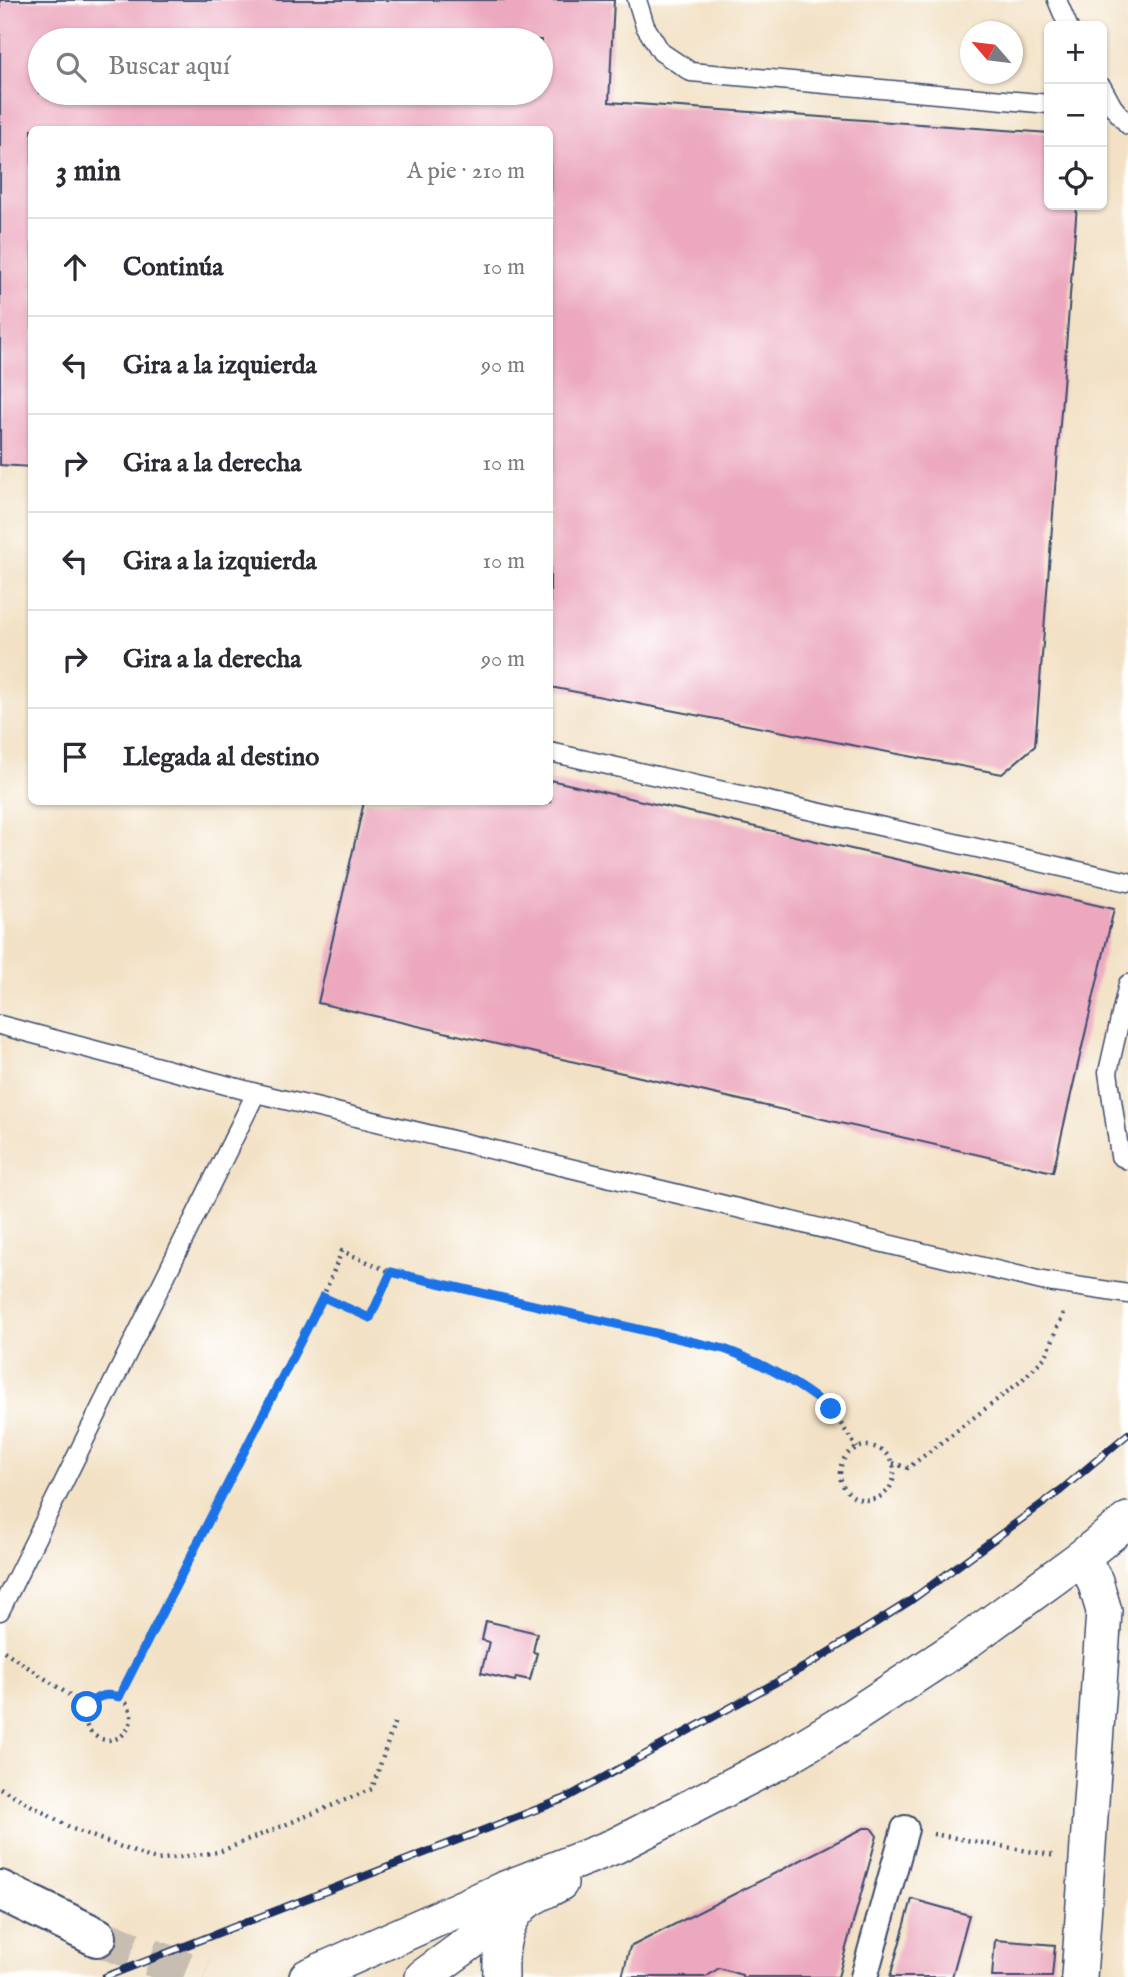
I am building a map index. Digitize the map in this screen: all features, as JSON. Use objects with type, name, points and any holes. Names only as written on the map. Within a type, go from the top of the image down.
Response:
[{"type":"main road","points":[[0,1890],[97,1937]]},
{"type":"street","points":[[307,1977],[491,1894],[615,1846],[778,1762],[963,1644],[1082,1558],[1128,1520]]},
{"type":"street","points":[[1079,1977],[1104,1611],[1095,1581],[1082,1558]]},
{"type":"street","points":[[864,1977],[905,1829]]},
{"type":"street","points":[[422,1977],[522,1905],[584,1869],[615,1846]]},
{"type":"street","points":[[501,1977],[502,1941],[507,1927],[522,1905]]},
{"type":"lane","points":[[637,0],[645,26],[661,52],[691,72],[1044,104]]},
{"type":"lane","points":[[1057,0],[1066,21]]},
{"type":"lane","points":[[1107,96],[1128,125]]},
{"type":"lane","points":[[553,753],[1128,882]]},
{"type":"lane","points":[[1128,984],[1108,1072],[1120,1156],[1128,1160]]},
{"type":"lane","points":[[0,1025],[256,1093],[1042,1281],[1128,1294]]},
{"type":"lane","points":[[0,1611],[256,1093]]},
{"type":"path","points":[[119,1697],[323,1297],[342,1251],[391,1272],[724,1349],[757,1361],[796,1383],[831,1409],[857,1448]]},
{"type":"path","points":[[323,1297],[370,1318],[391,1272]]},
{"type":"path","points":[[893,1463],[908,1468],[1020,1382],[1046,1356],[1073,1286]]},
{"type":"path","points":[[874,1446],[888,1455],[893,1463],[893,1480],[884,1494],[867,1500],[858,1498],[844,1487],[840,1468],[844,1460],[857,1448],[874,1446]]},
{"type":"path","points":[[4,1651],[87,1707]]},
{"type":"path","points":[[97,1697],[119,1697],[125,1702],[130,1716],[126,1730],[115,1739],[100,1738],[88,1729],[85,1715],[87,1707],[97,1697]]},
{"type":"path","points":[[0,1788],[73,1829],[156,1860],[219,1852],[372,1789],[395,1721]]},
{"type":"path","points":[[905,1829],[1087,1862]]},
{"type":"building","points":[[0,0],[614,0],[609,102],[1044,133],[1044,210],[1077,210],[1035,746],[1002,774],[553,688],[553,126],[28,126],[28,467],[0,465]]},
{"type":"building","points":[[553,781],[1114,909],[1053,1172],[318,1003],[363,805],[553,805]]},
{"type":"building","points":[[486,1621],[537,1633],[533,1652],[537,1653],[530,1680],[516,1677],[515,1681],[481,1673],[489,1642],[482,1640]]},
{"type":"building","points":[[864,1828],[871,1828],[877,1836],[838,1977],[742,1977],[719,1968],[706,1977],[622,1977],[630,1947]]},
{"type":"building","points":[[912,1899],[969,1915],[952,1977],[890,1977]]},
{"type":"building","points":[[995,1940],[1055,1945],[1052,1977],[992,1977]]},
{"type":"tunnel","points":[[97,1937],[204,1977]]},
{"type":"railway","points":[[105,1977],[566,1798],[813,1662],[910,1601],[1061,1490],[1128,1434]]},
{"type":"route","points":[[87,1707],[97,1697],[119,1697],[323,1297],[370,1318],[391,1272],[724,1349],[757,1361],[796,1383],[831,1409]]}]
